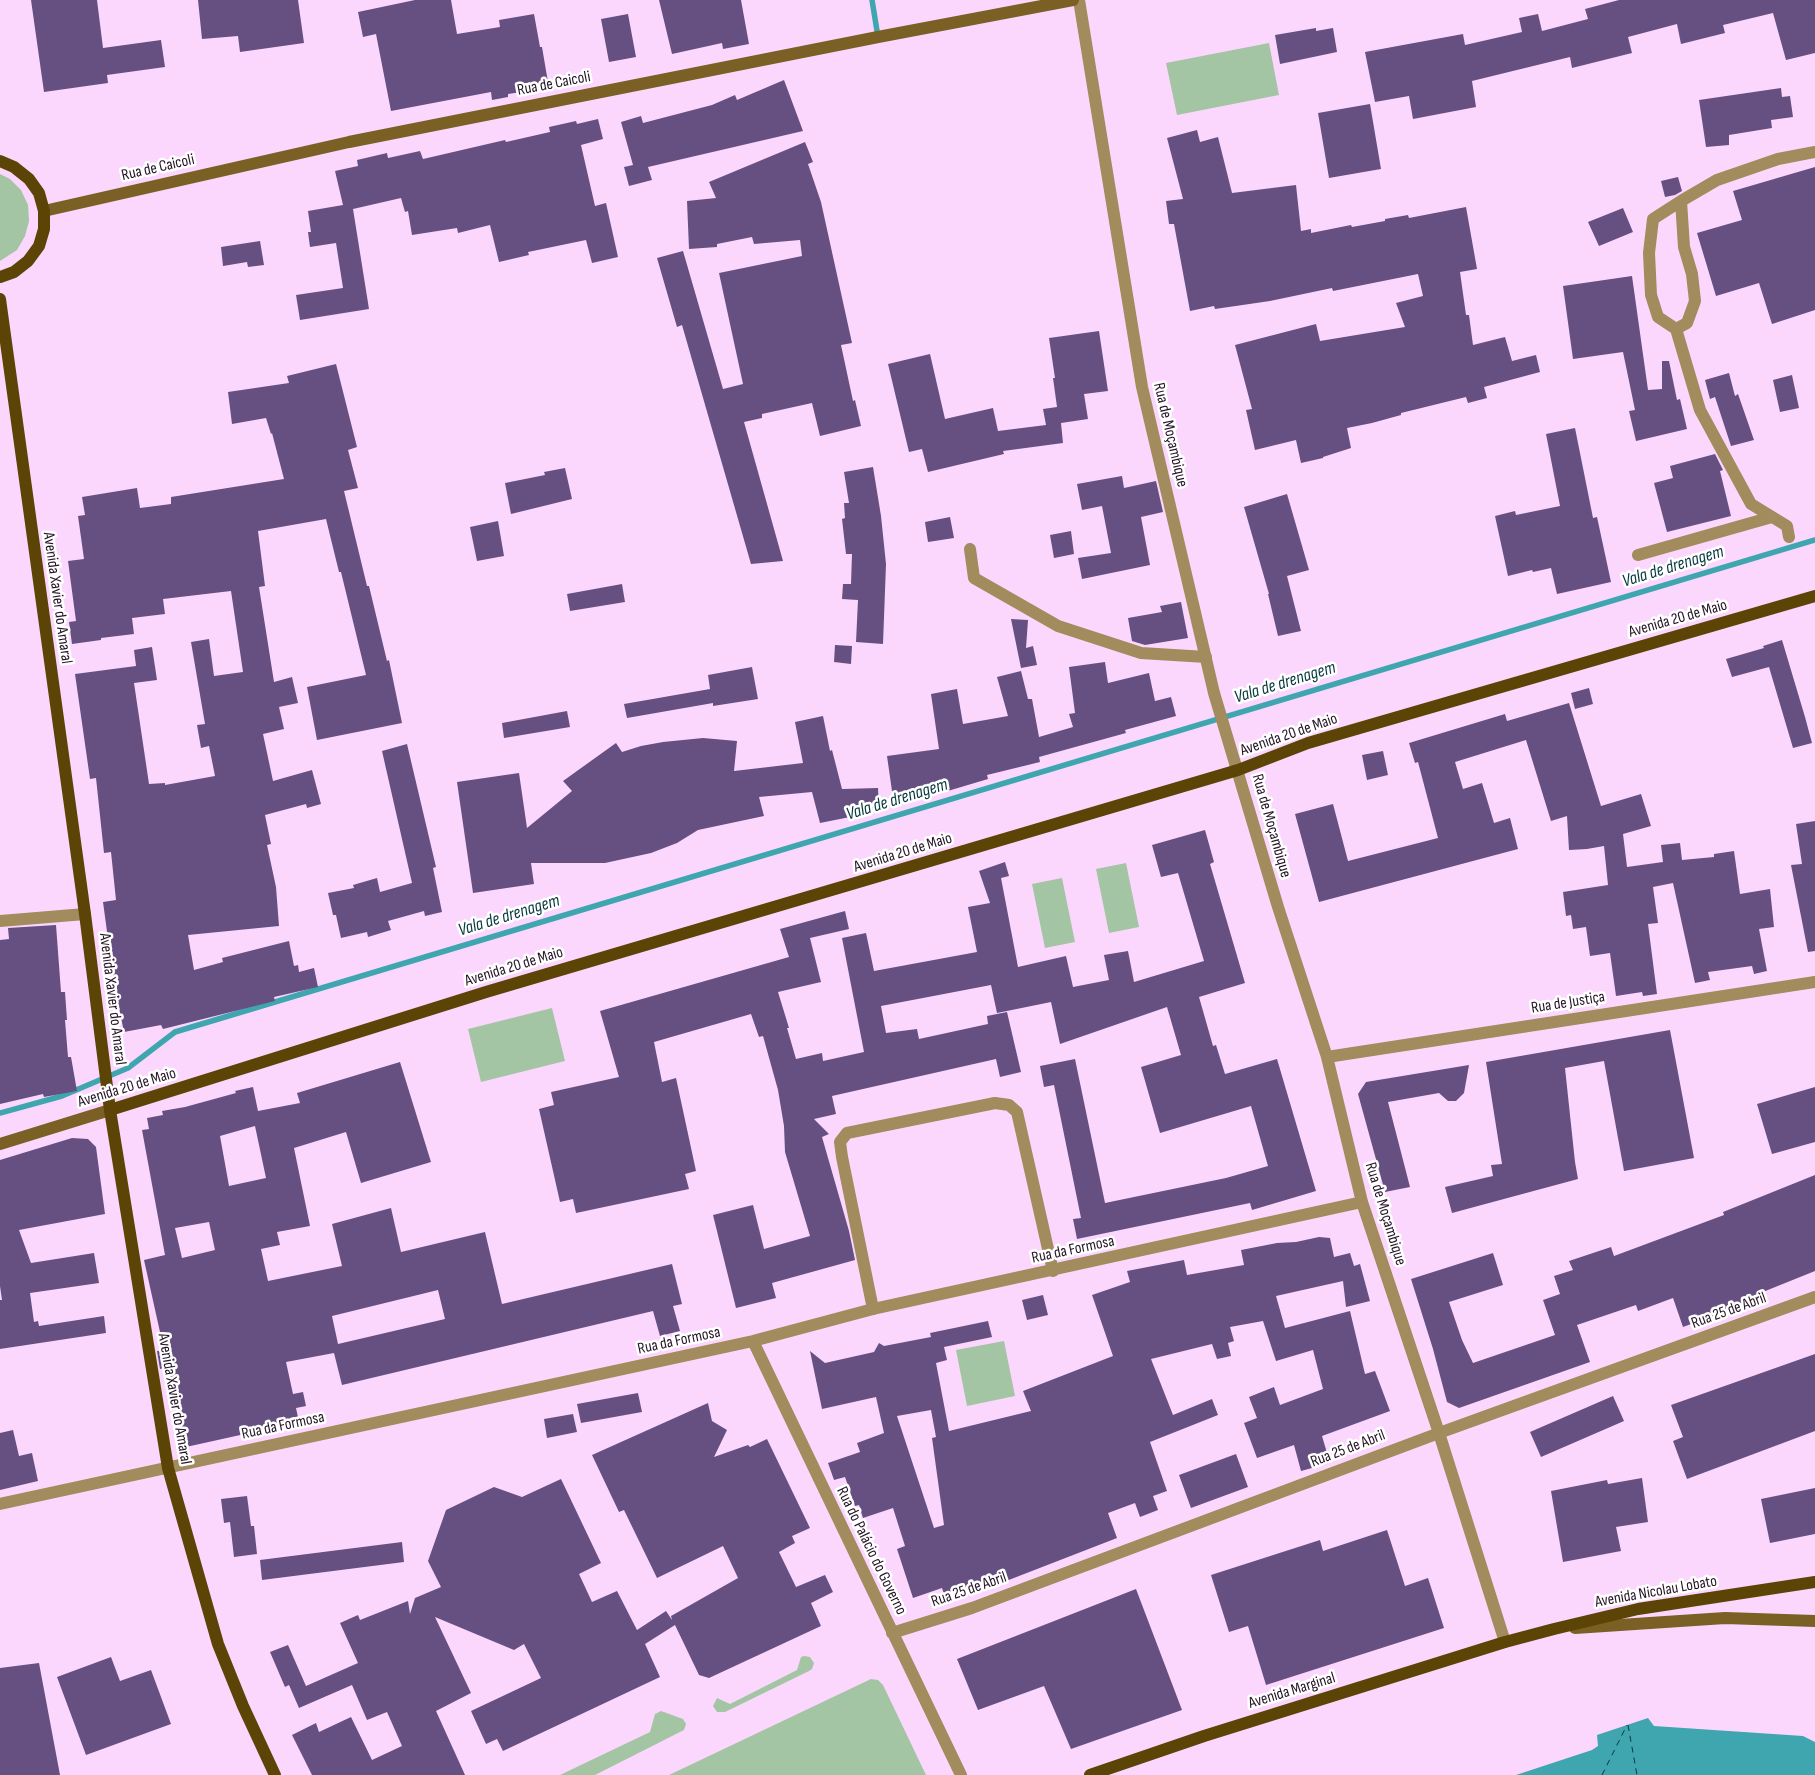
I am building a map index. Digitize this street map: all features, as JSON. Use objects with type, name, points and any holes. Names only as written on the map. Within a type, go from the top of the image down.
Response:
[{"type":"main road","name":"Rua de Caicoli","points":[[44,211],[349,142],[1073,0]]},
{"type":"main road","points":[[0,161],[14,167],[29,179],[39,193],[44,211],[44,229],[39,246],[28,261],[14,272],[0,278]]},
{"type":"main road","name":"Avenida Xavier do Amaral","points":[[0,299],[85,914],[103,1062],[168,1468],[218,1644],[243,1706],[275,1775]]},
{"type":"main road","name":"Avenida 20 de Maio","points":[[0,1144],[486,992],[1238,770],[1308,743],[1815,596]]},
{"type":"main road","name":"Avenida Nicolau Lobato","points":[[1505,1642],[1638,1609],[1815,1582]]},
{"type":"main road","points":[[1554,1629],[1725,1618],[1815,1621]]},
{"type":"main road","name":"Avenida Marginal","points":[[1090,1775],[1204,1736],[1505,1642]]},
{"type":"street","name":"Rua de Moçambique","points":[[1079,0],[1142,386],[1214,693],[1278,907],[1327,1057],[1362,1202],[1439,1432],[1505,1642]]},
{"type":"street","points":[[1789,537],[1787,526],[1751,504],[1700,410],[1676,329],[1658,318],[1651,295],[1649,253],[1653,220],[1681,200],[1716,180],[1778,159],[1815,152]]},
{"type":"street","points":[[1676,329],[1687,323],[1695,301],[1692,274],[1684,247],[1681,200]]},
{"type":"street","points":[[1638,555],[1772,517]]},
{"type":"street","points":[[970,549],[974,578],[1058,626],[1141,653],[1206,657]]},
{"type":"street","points":[[0,921],[85,914]]},
{"type":"street","name":"Rua de Justiça","points":[[1327,1057],[1815,982]]},
{"type":"street","points":[[873,1309],[842,1157],[840,1142],[847,1133],[995,1103],[1009,1105],[1017,1112],[1053,1271]]},
{"type":"street","name":"Rua da Formosa","points":[[0,1504],[752,1341],[873,1309],[1362,1202]]},
{"type":"street","name":"Rua 25 de Abril","points":[[892,1633],[972,1608],[1439,1432],[1815,1297]]},
{"type":"street","name":"Rua do Palácio do Governo","points":[[752,1341],[961,1775]]},
{"type":"shaded area","points":[[1269,43],[1279,95],[1177,115],[1166,63]]},
{"type":"shaded area","points":[[0,174],[10,179],[21,190],[28,205],[29,221],[25,236],[17,250],[0,261]]},
{"type":"shaded area","points":[[1126,863],[1139,927],[1109,933],[1096,869]]},
{"type":"shaded area","points":[[1062,878],[1075,942],[1045,948],[1032,884]]},
{"type":"shaded area","points":[[552,1008],[565,1061],[481,1082],[468,1029]]},
{"type":"shaded area","points":[[1004,1341],[1015,1396],[967,1406],[956,1350]]},
{"type":"shaded area","points":[[801,1657],[810,1657],[814,1663],[809,1671],[725,1712],[717,1712],[713,1706],[717,1698],[730,1704],[797,1670]]},
{"type":"shaded area","points":[[871,1679],[878,1680],[883,1685],[926,1775],[669,1775]]},
{"type":"shaded area","points":[[661,1711],[683,1719],[686,1724],[684,1730],[595,1775],[560,1775],[650,1732],[655,1714]]},
{"type":"shaded area","points":[[1648,1718],[1654,1726],[1803,1736],[1815,1742],[1815,1775],[1516,1775],[1592,1750],[1598,1746],[1597,1735]]},
{"type":"building","points":[[31,0],[97,0],[103,48],[161,40],[165,67],[107,75],[108,83],[44,92]]},
{"type":"building","points":[[198,0],[298,0],[304,43],[240,52],[238,36],[202,39]]},
{"type":"building","points":[[415,0],[451,0],[457,34],[500,27],[499,20],[534,14],[549,88],[508,94],[508,97],[492,100],[491,92],[391,111],[376,34],[363,37],[358,12]]},
{"type":"building","points":[[659,0],[741,0],[749,44],[723,49],[722,43],[672,54]]},
{"type":"building","points":[[1619,0],[1815,0],[1815,53],[1786,60],[1773,13],[1723,25],[1725,33],[1681,44],[1677,24],[1628,37],[1632,53],[1572,68],[1570,57],[1472,81],[1476,107],[1413,119],[1409,96],[1375,102],[1365,52],[1463,34],[1465,45],[1522,32],[1519,18],[1538,14],[1542,31],[1588,19],[1585,9]]},
{"type":"building","points":[[628,14],[636,57],[609,62],[601,19]]},
{"type":"building","points":[[1316,28],[1316,31],[1333,28],[1337,52],[1280,64],[1275,35]]},
{"type":"building","points":[[784,80],[803,131],[648,167],[652,180],[629,186],[624,167],[633,165],[621,122],[641,116],[643,123],[712,105],[735,95],[737,100]]},
{"type":"building","points":[[1781,88],[1782,97],[1790,96],[1793,117],[1771,120],[1772,128],[1729,135],[1729,145],[1706,147],[1699,100]]},
{"type":"building","points":[[1370,104],[1381,169],[1329,178],[1318,113]]},
{"type":"building","points":[[598,119],[603,139],[581,145],[595,206],[606,203],[618,257],[592,263],[586,240],[528,252],[529,255],[499,262],[490,225],[458,233],[457,228],[412,235],[408,211],[405,212],[401,198],[353,209],[369,309],[300,320],[296,295],[343,288],[336,243],[310,247],[308,232],[311,232],[308,211],[343,205],[335,171],[358,166],[357,160],[387,153],[388,158],[420,151],[423,159],[505,140],[506,142],[550,132],[549,127],[576,121],[577,124]]},
{"type":"building","points":[[1197,130],[1200,142],[1218,137],[1232,193],[1296,185],[1301,231],[1311,229],[1311,233],[1385,221],[1385,219],[1408,215],[1409,218],[1466,207],[1477,269],[1460,272],[1466,315],[1469,315],[1473,345],[1505,337],[1512,361],[1536,355],[1540,372],[1484,387],[1487,398],[1468,403],[1466,397],[1347,428],[1351,448],[1323,458],[1301,463],[1296,440],[1255,450],[1246,410],[1252,409],[1235,345],[1316,324],[1320,341],[1405,327],[1396,303],[1423,296],[1418,274],[1333,291],[1332,288],[1270,301],[1215,309],[1214,306],[1190,311],[1174,224],[1169,224],[1166,201],[1183,199],[1167,138]]},
{"type":"building","points":[[805,142],[813,162],[808,164],[821,202],[852,343],[841,345],[853,401],[855,400],[861,426],[820,436],[812,403],[762,414],[762,418],[744,422],[783,561],[751,564],[682,325],[677,327],[657,258],[683,251],[723,389],[743,384],[719,273],[802,256],[800,240],[754,244],[752,237],[717,244],[717,247],[689,249],[687,201],[716,198],[709,182]]},
{"type":"building","points":[[1815,167],[1815,310],[1772,324],[1759,283],[1716,296],[1697,233],[1742,220],[1733,191]]},
{"type":"building","points":[[1678,177],[1682,191],[1665,197],[1661,181]]},
{"type":"building","points":[[1623,208],[1633,232],[1599,246],[1588,222]]},
{"type":"building","points":[[260,241],[264,265],[248,267],[247,262],[223,266],[221,247]]},
{"type":"building","points":[[1632,276],[1648,390],[1662,389],[1662,361],[1669,361],[1677,400],[1680,399],[1687,429],[1636,441],[1629,411],[1635,410],[1623,352],[1573,359],[1563,286]]},
{"type":"building","points":[[1099,331],[1108,391],[1084,394],[1088,419],[1061,423],[1063,443],[1003,451],[1004,454],[928,472],[922,449],[909,452],[888,364],[930,354],[945,419],[993,408],[998,431],[1046,425],[1043,409],[1057,407],[1049,338]]},
{"type":"building","points":[[336,364],[357,447],[348,450],[358,488],[344,491],[387,661],[389,660],[402,723],[317,740],[307,687],[366,675],[341,572],[339,572],[326,519],[258,531],[265,586],[259,587],[274,682],[292,677],[298,703],[279,707],[284,729],[263,734],[273,781],[312,770],[321,804],[307,808],[306,804],[265,815],[271,844],[267,845],[276,887],[279,926],[188,935],[194,970],[223,962],[222,958],[289,941],[294,966],[298,965],[299,972],[314,968],[318,987],[274,997],[275,1001],[163,1029],[161,1025],[124,1032],[114,983],[103,902],[116,900],[111,852],[104,853],[96,778],[90,779],[75,674],[136,666],[134,650],[152,647],[157,680],[134,683],[149,784],[165,783],[165,785],[215,776],[209,746],[201,748],[197,725],[205,724],[191,642],[209,639],[214,676],[243,672],[231,591],[163,599],[165,614],[132,618],[134,634],[72,644],[69,622],[76,621],[68,561],[84,559],[78,516],[85,515],[82,497],[137,488],[140,508],[171,504],[171,497],[284,479],[272,433],[266,418],[232,424],[228,392],[289,383],[287,376]]},
{"type":"building","points":[[1729,373],[1735,396],[1738,394],[1754,440],[1731,446],[1715,397],[1710,399],[1705,380]]},
{"type":"building","points":[[1792,375],[1799,408],[1780,412],[1773,380]]},
{"type":"building","points":[[1575,428],[1593,518],[1597,517],[1611,582],[1557,594],[1551,568],[1533,572],[1532,570],[1508,576],[1495,516],[1515,511],[1516,515],[1560,506],[1546,434]]},
{"type":"building","points":[[1715,454],[1723,470],[1720,471],[1731,516],[1667,532],[1654,483],[1673,478],[1670,466]]},
{"type":"building","points":[[873,467],[886,564],[883,644],[856,642],[858,600],[842,599],[843,584],[851,584],[852,554],[846,554],[842,519],[845,518],[844,503],[849,503],[844,472]]},
{"type":"building","points":[[565,468],[572,499],[511,514],[505,483],[545,475],[544,472]]},
{"type":"building","points":[[1122,476],[1124,488],[1156,481],[1163,512],[1141,517],[1150,565],[1082,579],[1078,558],[1111,553],[1102,506],[1082,510],[1077,484]]},
{"type":"building","points":[[1287,494],[1309,570],[1287,576],[1301,631],[1278,636],[1269,594],[1244,507]]},
{"type":"building","points":[[950,517],[954,538],[928,542],[925,522]]},
{"type":"building","points":[[498,521],[504,556],[477,561],[470,527]]},
{"type":"building","points":[[1071,531],[1074,554],[1054,558],[1050,535]]},
{"type":"building","points":[[622,584],[625,602],[570,611],[567,594]]},
{"type":"building","points":[[1181,602],[1188,638],[1145,645],[1132,641],[1128,618],[1162,612],[1160,606]]},
{"type":"building","points":[[1011,619],[1028,620],[1026,648],[1033,646],[1037,665],[1021,668]]},
{"type":"building","points":[[1782,640],[1812,743],[1793,748],[1769,667],[1732,677],[1726,659],[1764,648],[1763,646]]},
{"type":"building","points":[[835,645],[852,646],[851,664],[834,662]]},
{"type":"building","points":[[1105,662],[1108,683],[1149,673],[1155,701],[1171,697],[1176,716],[1125,730],[1126,733],[1039,757],[1040,762],[987,775],[988,779],[941,793],[893,798],[887,756],[939,749],[931,694],[957,689],[963,724],[1008,716],[997,677],[1021,671],[1028,699],[1032,699],[1039,737],[1073,727],[1069,714],[1075,713],[1069,667]]},
{"type":"building","points":[[752,667],[758,699],[713,706],[713,703],[627,718],[624,704],[710,689],[708,675]]},
{"type":"building","points":[[1589,688],[1593,704],[1575,709],[1571,693]]},
{"type":"building","points":[[1569,703],[1601,806],[1641,794],[1651,826],[1623,834],[1627,867],[1663,862],[1661,845],[1680,843],[1682,860],[1714,857],[1714,854],[1734,851],[1740,894],[1770,889],[1774,927],[1759,929],[1767,971],[1754,974],[1752,966],[1708,972],[1710,980],[1695,983],[1673,883],[1653,887],[1658,923],[1648,924],[1657,994],[1643,996],[1642,992],[1616,996],[1610,953],[1590,956],[1586,927],[1573,929],[1571,915],[1566,916],[1563,892],[1608,885],[1604,846],[1569,850],[1567,816],[1551,821],[1526,740],[1455,762],[1463,789],[1482,783],[1494,823],[1510,818],[1518,849],[1319,902],[1295,814],[1333,804],[1348,861],[1438,838],[1418,762],[1415,763],[1409,743],[1505,714],[1507,721]]},
{"type":"building","points":[[567,711],[570,727],[504,738],[502,723]]},
{"type":"building","points":[[823,716],[830,751],[832,750],[842,789],[878,788],[879,810],[848,811],[850,817],[820,823],[812,792],[759,797],[764,816],[698,830],[677,843],[651,853],[605,863],[531,863],[534,884],[473,893],[457,782],[519,773],[527,828],[572,791],[563,781],[616,743],[622,752],[663,742],[703,738],[737,741],[734,771],[803,763],[795,722]]},
{"type":"building","points":[[407,744],[436,867],[433,868],[442,912],[425,916],[424,911],[388,921],[391,930],[368,937],[367,932],[341,938],[336,915],[333,915],[328,893],[354,888],[353,885],[377,878],[380,892],[412,883],[382,751]]},
{"type":"building","points":[[1383,751],[1388,775],[1367,780],[1362,755]]},
{"type":"building","points":[[1815,821],[1815,951],[1808,952],[1791,865],[1802,864],[1796,824]]},
{"type":"building","points":[[1205,830],[1214,862],[1210,864],[1245,983],[1199,997],[1213,1046],[1216,1045],[1225,1074],[1277,1059],[1316,1191],[1252,1210],[1250,1203],[1077,1239],[1073,1219],[1081,1218],[1054,1085],[1044,1087],[1040,1066],[1075,1059],[1105,1203],[1226,1178],[1268,1166],[1251,1106],[1160,1133],[1141,1067],[1181,1055],[1167,1007],[1060,1044],[1051,1002],[997,1013],[991,985],[881,1006],[886,1033],[917,1029],[919,1039],[988,1024],[987,1016],[1007,1012],[1021,1072],[1000,1077],[996,1059],[832,1096],[836,1114],[814,1119],[829,1134],[822,1137],[849,1231],[855,1260],[772,1283],[776,1298],[736,1308],[713,1215],[753,1205],[764,1249],[810,1236],[785,1152],[784,1126],[778,1090],[763,1036],[759,1037],[751,1014],[654,1042],[662,1082],[676,1078],[696,1171],[685,1174],[689,1189],[576,1213],[573,1199],[560,1202],[539,1109],[554,1105],[551,1092],[619,1077],[600,1011],[789,957],[780,929],[845,911],[849,929],[810,938],[821,982],[778,992],[796,1059],[822,1053],[823,1061],[864,1052],[842,938],[866,933],[874,971],[977,952],[968,907],[990,903],[979,871],[1005,862],[1009,876],[1001,878],[1018,967],[1066,956],[1073,987],[1109,980],[1104,955],[1128,951],[1134,982],[1204,961],[1178,873],[1161,877],[1152,845]]},
{"type":"building","points":[[56,925],[61,992],[65,992],[68,1057],[71,1057],[77,1091],[44,1097],[43,1094],[0,1104],[0,940],[9,939],[8,928]]},
{"type":"building","points":[[1670,1030],[1694,1158],[1624,1171],[1604,1061],[1565,1068],[1578,1179],[1452,1213],[1445,1187],[1493,1176],[1491,1165],[1502,1164],[1486,1062]]},
{"type":"building","points":[[400,1062],[431,1162],[361,1183],[346,1132],[294,1148],[310,1226],[277,1232],[280,1245],[261,1249],[268,1281],[342,1266],[332,1224],[391,1208],[401,1252],[485,1232],[502,1304],[672,1264],[682,1304],[673,1306],[680,1331],[660,1336],[653,1311],[342,1385],[334,1353],[286,1362],[293,1394],[303,1392],[306,1406],[296,1408],[299,1422],[186,1447],[168,1367],[160,1369],[157,1351],[164,1350],[144,1260],[165,1255],[142,1130],[149,1129],[147,1118],[163,1115],[162,1111],[185,1107],[236,1093],[235,1091],[253,1087],[258,1111],[300,1103],[297,1093]],"holes":[[[255,1126],[266,1178],[229,1186],[220,1136]],[[209,1222],[215,1250],[182,1258],[175,1228]],[[438,1290],[445,1319],[338,1344],[332,1316]]]},
{"type":"building","points":[[1469,1065],[1464,1093],[1456,1101],[1448,1101],[1439,1093],[1388,1102],[1410,1187],[1385,1192],[1358,1094],[1366,1082]]},
{"type":"building","points":[[1815,1087],[1815,1142],[1772,1154],[1757,1104]]},
{"type":"building","points":[[72,1138],[88,1139],[96,1147],[105,1214],[19,1230],[31,1263],[94,1253],[99,1283],[30,1293],[34,1322],[38,1321],[39,1326],[104,1316],[106,1333],[0,1349],[0,1300],[2,1300],[0,1286],[0,1160]]},
{"type":"building","points":[[1815,1175],[1815,1271],[1748,1298],[1750,1302],[1683,1327],[1673,1298],[1638,1311],[1636,1305],[1577,1325],[1590,1362],[1459,1408],[1447,1402],[1411,1279],[1493,1253],[1503,1285],[1449,1302],[1462,1340],[1473,1363],[1555,1335],[1543,1300],[1560,1294],[1554,1276],[1573,1270],[1569,1261],[1611,1247],[1614,1256],[1724,1215],[1723,1212]]},
{"type":"building","points":[[1319,1237],[1330,1238],[1334,1257],[1350,1253],[1354,1266],[1360,1264],[1370,1301],[1346,1307],[1343,1281],[1276,1296],[1285,1328],[1350,1311],[1365,1374],[1375,1371],[1390,1411],[1322,1436],[1330,1463],[1301,1471],[1294,1445],[1257,1458],[1244,1423],[1257,1418],[1249,1397],[1274,1387],[1280,1405],[1323,1389],[1313,1350],[1276,1361],[1263,1321],[1230,1327],[1234,1341],[1228,1343],[1231,1356],[1217,1359],[1212,1344],[1151,1359],[1173,1415],[1212,1399],[1218,1415],[1150,1442],[1167,1491],[1153,1496],[1158,1510],[1140,1517],[1135,1503],[1108,1513],[1117,1538],[1001,1583],[999,1576],[944,1594],[942,1588],[913,1598],[897,1549],[905,1546],[893,1508],[863,1518],[859,1505],[855,1506],[845,1477],[834,1480],[828,1463],[860,1452],[857,1443],[884,1433],[876,1397],[822,1409],[810,1351],[825,1363],[874,1352],[879,1343],[884,1346],[931,1337],[930,1333],[988,1321],[992,1337],[944,1347],[947,1360],[936,1363],[949,1431],[1031,1411],[1023,1391],[1113,1356],[1092,1295],[1130,1282],[1127,1271],[1184,1260],[1187,1275],[1244,1265],[1241,1250],[1277,1243],[1296,1242]],"holes":[[[931,1410],[936,1437],[932,1438],[944,1525],[934,1528],[897,1416]]]},
{"type":"building","points":[[1043,1295],[1048,1315],[1027,1320],[1022,1300]]},
{"type":"building","points":[[1815,1354],[1815,1431],[1687,1479],[1673,1441],[1683,1437],[1671,1405]]},
{"type":"building","points":[[638,1393],[642,1412],[581,1423],[577,1404]]},
{"type":"building","points":[[1613,1396],[1624,1421],[1541,1457],[1530,1432]]},
{"type":"building","points":[[708,1403],[712,1421],[727,1430],[714,1457],[748,1445],[750,1447],[767,1439],[810,1528],[792,1536],[795,1543],[779,1552],[796,1587],[825,1575],[833,1592],[811,1603],[821,1626],[709,1678],[699,1675],[675,1625],[645,1644],[660,1677],[503,1751],[497,1739],[486,1744],[471,1711],[541,1678],[524,1644],[514,1650],[435,1617],[471,1693],[436,1711],[465,1775],[312,1775],[292,1735],[316,1723],[319,1732],[351,1717],[372,1760],[402,1746],[387,1712],[367,1720],[352,1685],[299,1708],[289,1685],[285,1687],[270,1652],[288,1645],[306,1686],[358,1663],[340,1623],[358,1615],[360,1620],[408,1601],[410,1614],[415,1598],[441,1587],[428,1561],[446,1510],[494,1487],[522,1497],[561,1479],[601,1563],[579,1574],[592,1602],[617,1591],[637,1630],[666,1611],[672,1620],[671,1616],[738,1578],[723,1546],[657,1578],[624,1510],[619,1512],[592,1455]]},
{"type":"building","points":[[573,1414],[577,1432],[547,1438],[544,1419]]},
{"type":"building","points":[[13,1430],[19,1456],[32,1453],[38,1481],[0,1490],[0,1433]]},
{"type":"building","points":[[1236,1454],[1248,1487],[1191,1508],[1179,1475]]},
{"type":"building","points":[[1642,1478],[1648,1522],[1616,1527],[1621,1551],[1563,1562],[1551,1491],[1607,1480],[1608,1484]]},
{"type":"building","points":[[1815,1488],[1815,1534],[1770,1543],[1761,1499]]},
{"type":"building","points":[[247,1496],[251,1526],[254,1526],[257,1554],[234,1557],[230,1522],[224,1523],[221,1499]]},
{"type":"building","points":[[1387,1530],[1405,1586],[1428,1578],[1444,1628],[1266,1685],[1248,1626],[1229,1632],[1211,1575],[1320,1540],[1323,1551]]},
{"type":"building","points":[[402,1542],[404,1562],[262,1580],[260,1560]]},
{"type":"building","points":[[1136,1589],[1182,1710],[1071,1749],[1044,1686],[978,1710],[957,1659]]},
{"type":"building","points":[[111,1657],[120,1681],[151,1670],[171,1724],[86,1755],[57,1677]]},
{"type":"building","points":[[39,1663],[60,1775],[0,1775],[0,1668]]},
{"type":"waterway","points":[[872,0],[878,37]]},
{"type":"waterway","name":"Vala de drenagem","points":[[0,1113],[62,1096],[128,1068],[175,1032],[1815,540]]},
{"type":"ferry route","points":[[1602,1775],[1627,1725]]},
{"type":"ferry route","points":[[1628,1725],[1637,1775]]}]
